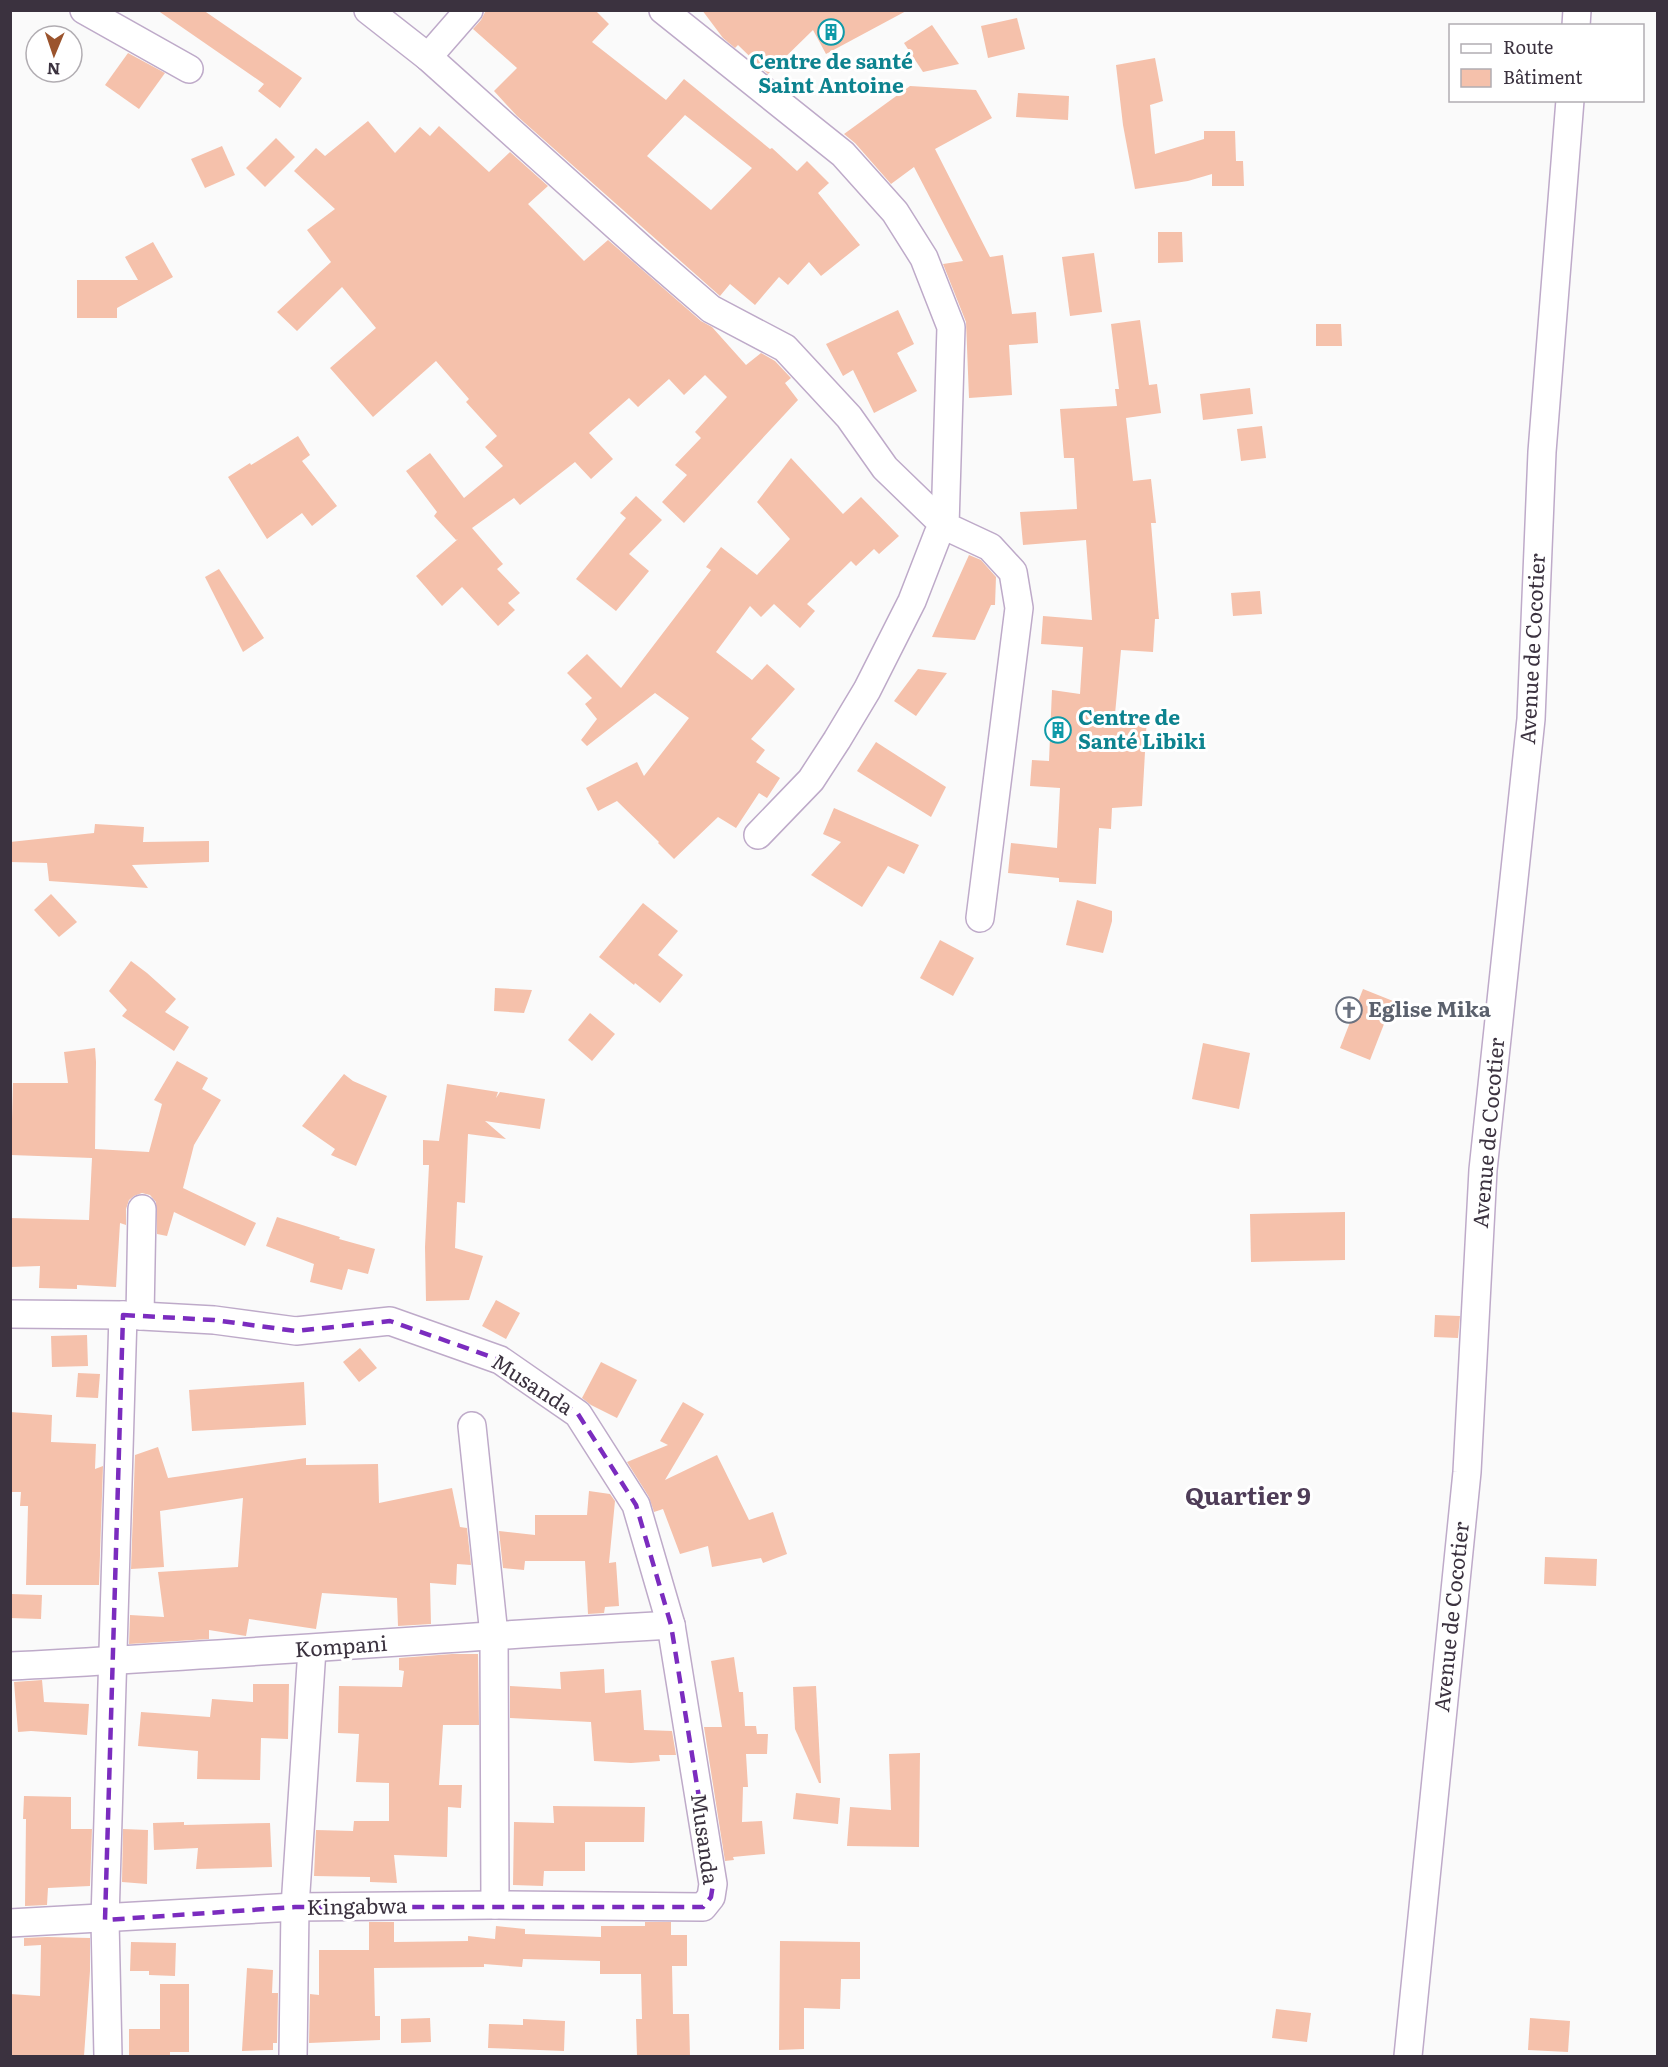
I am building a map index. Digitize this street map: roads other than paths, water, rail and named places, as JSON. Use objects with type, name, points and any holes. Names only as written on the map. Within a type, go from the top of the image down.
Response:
[{"type":"street","points":[[84,10],[189,69]]},
{"type":"street","points":[[368,10],[428,57],[711,309],[785,348],[849,417],[885,468],[945,526],[990,547],[1013,572],[1019,608],[980,918]]},
{"type":"street","points":[[428,57],[469,10]]},
{"type":"street","points":[[663,10],[843,154],[895,212],[924,258],[951,327],[945,526],[938,534],[912,601],[867,690],[837,740],[811,780],[758,836]]},
{"type":"street","name":"Avenue de Cocotier","points":[[1408,2056],[1467,1472],[1483,1170],[1531,719],[1542,452],[1570,102]]},
{"type":"street","points":[[108,2056],[105,1920],[113,1661],[131,1316],[142,1209]]},
{"type":"street","name":"Musanda","points":[[10,1314],[214,1320],[296,1331],[390,1321],[500,1360],[578,1414],[636,1505],[671,1625],[713,1884],[711,1897],[704,1907]]},
{"type":"street","points":[[472,1426],[494,1635],[495,1905]]},
{"type":"street","name":"Kompani","points":[[10,1666],[671,1625]]},
{"type":"street","points":[[293,2056],[295,1907],[312,1649]]},
{"type":"street","name":"Kingabwa","points":[[10,1923],[105,1920],[295,1907],[495,1905],[704,1907]]},
{"type":"place","name":"Centre de santé Saint Antoine","points":[[831,32]]},
{"type":"place","name":"Centre de Santé Libiki","points":[[1058,730]]},
{"type":"place","name":"Eglise Mika","points":[[1349,1010]]},
{"type":"district","name":"Quartier 9","points":[[1248,1497]]}]
